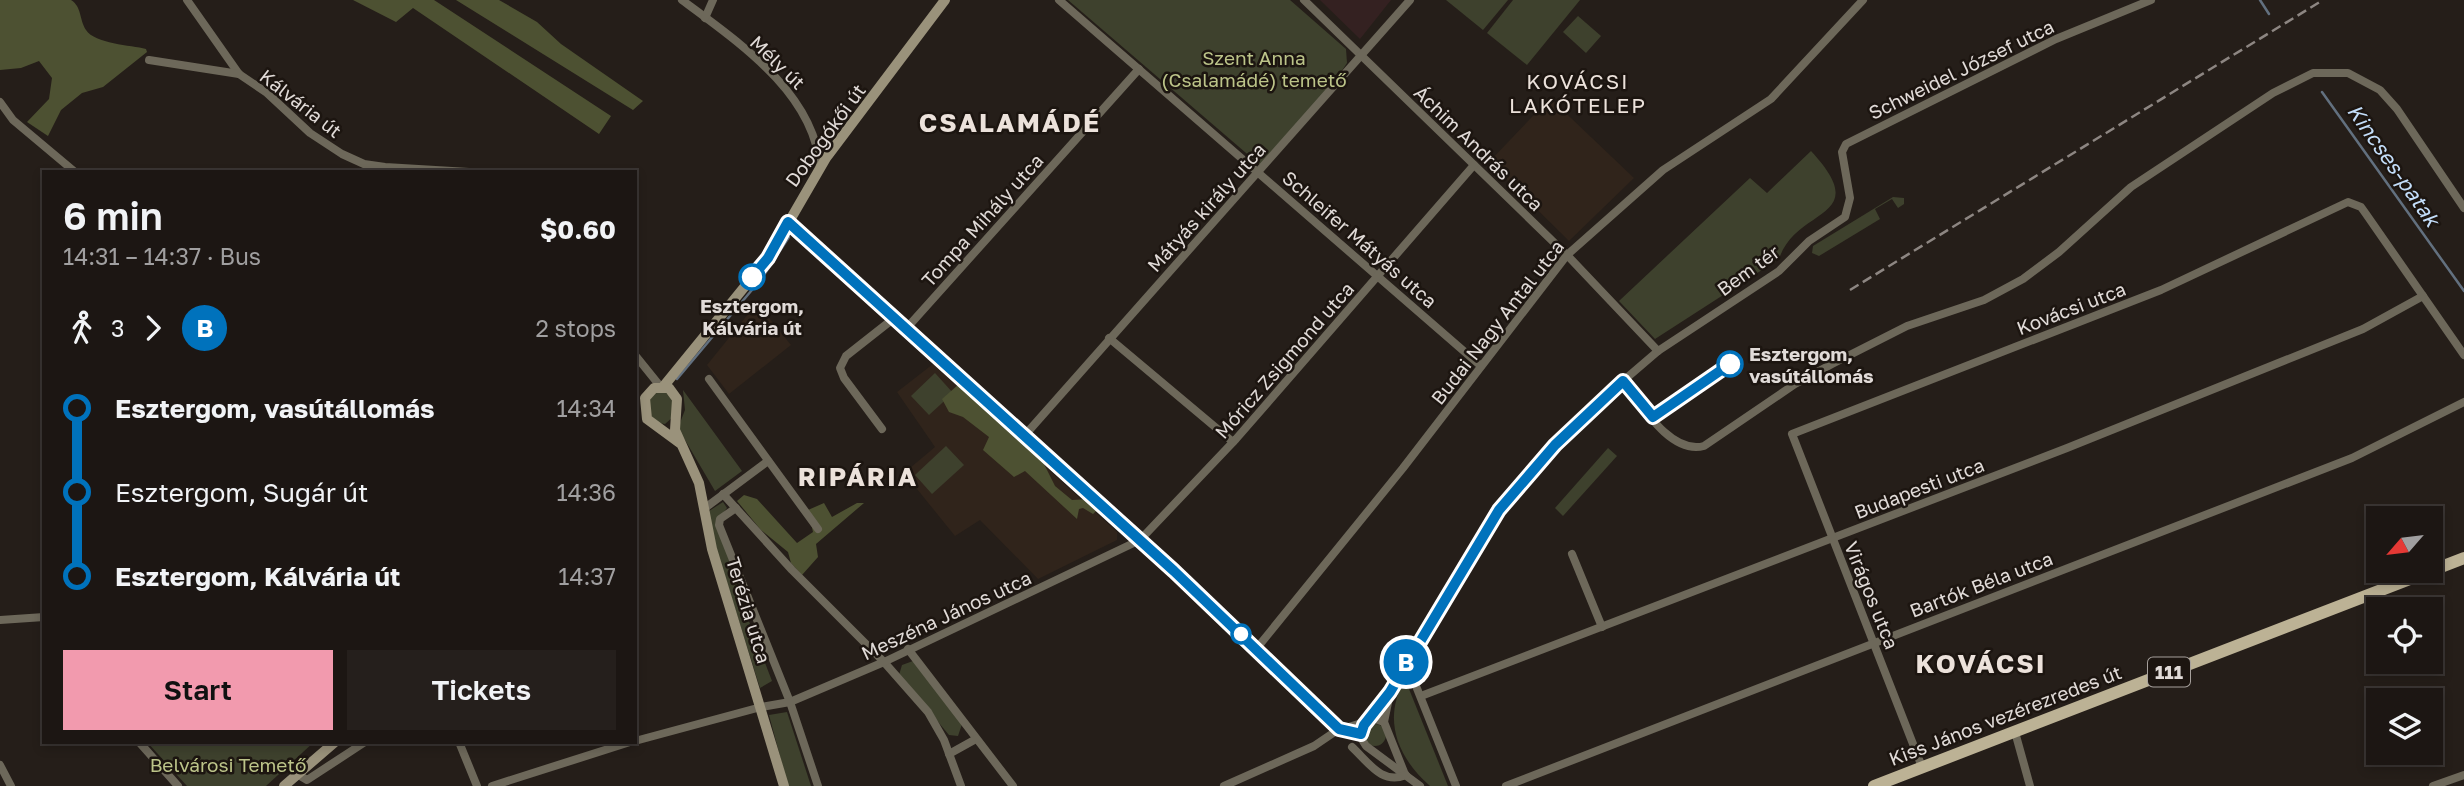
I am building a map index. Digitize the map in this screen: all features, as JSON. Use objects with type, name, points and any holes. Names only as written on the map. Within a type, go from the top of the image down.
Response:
[{"type":"main road","name":"Dobogókői út","points":[[662,388],[768,258],[820,168],[945,0]]},
{"type":"main road","points":[[662,388],[677,399],[675,420],[667,426],[657,427],[647,419],[644,404],[646,395],[662,388]]},
{"type":"main road","points":[[637,411],[644,404]]},
{"type":"main road","points":[[637,422],[647,419]]},
{"type":"main road","name":"Terézia utca","points":[[675,420],[681,444],[694,470],[705,508],[712,549],[784,786]]},
{"type":"main road","name":"Terézia utca","points":[[657,427],[681,444]]},
{"type":"main road","name":"Kiss János vezérezredes út","points":[[1874,786],[2464,558]]},
{"type":"main road","points":[[284,786],[333,744]]},
{"type":"street","name":"Kálvária út","points":[[187,0],[239,74],[267,93],[310,133],[342,155],[364,164],[443,170]]},
{"type":"street","name":"Mély út","points":[[682,0],[789,92],[814,131],[820,168]]},
{"type":"street","points":[[705,18],[713,0]]},
{"type":"street","name":"Schleifer Mátyás utca","points":[[1059,0],[1482,366]]},
{"type":"street","name":"Áchim András utca","points":[[1304,0],[1567,255],[1658,351]]},
{"type":"street","name":"Mátyás király utca","points":[[1025,435],[1410,0]]},
{"type":"street","name":"Budai Nagy Antal utca","points":[[1256,648],[1482,366],[1567,255],[1663,170],[1771,99],[1863,0]]},
{"type":"street","name":"Schweidel József utca","points":[[1849,208],[1850,192],[1842,152],[1853,139],[2056,39],[2151,0]]},
{"type":"street","name":"Kálvária út","points":[[149,60],[239,74]]},
{"type":"street","name":"Tompa Mihály utca","points":[[905,330],[1139,69]]},
{"type":"street","points":[[1623,381],[1674,441],[1687,448],[1704,446],[1795,384],[1832,364],[1916,322],[1984,300],[2023,279],[2059,252],[2131,187],[2273,93],[2313,73],[2348,73],[2380,90],[2397,109],[2464,208]]},
{"type":"street","points":[[0,102],[13,120],[73,170]]},
{"type":"street","name":"Móricz Zsigmond utca","points":[[1140,540],[1233,442],[1474,165]]},
{"type":"street","name":"Kovácsi utca","points":[[1792,433],[2161,290],[2223,263],[2339,204],[2355,203],[2366,214],[2423,296]]},
{"type":"street","name":"Bem tér","points":[[1390,692],[1406,661],[1499,510],[1555,445],[1658,351],[1779,271],[1809,241],[1845,217],[1849,208]]},
{"type":"street","points":[[788,222],[1140,540],[1339,729]]},
{"type":"street","points":[[2423,296],[2464,355]]},
{"type":"street","name":"Budapesti utca","points":[[1421,696],[2067,448],[2351,334],[2423,296]]},
{"type":"street","points":[[882,429],[844,378],[841,368],[845,356],[893,319]]},
{"type":"street","points":[[1109,338],[1233,442]]},
{"type":"street","points":[[637,357],[662,388]]},
{"type":"street","points":[[709,379],[818,529]]},
{"type":"street","name":"Bartók Béla utca","points":[[1506,786],[2351,458],[2464,402]]},
{"type":"street","name":"Virágos utca","points":[[1792,433],[1922,767]]},
{"type":"street","points":[[705,508],[768,461]]},
{"type":"street","points":[[723,494],[792,570],[884,662],[928,712],[961,786]]},
{"type":"street","name":"Terézia utca","points":[[736,508],[720,519],[719,525],[790,702],[818,786]]},
{"type":"street","name":"Meszéna János utca","points":[[637,740],[761,707],[790,702],[884,662],[1140,540]]},
{"type":"street","points":[[1572,554],[1602,627]]},
{"type":"street","points":[[0,620],[42,617]]},
{"type":"street","points":[[908,649],[1013,786]]},
{"type":"street","points":[[1406,661],[1456,786]]},
{"type":"street","points":[[1390,692],[1384,722],[1405,774]]},
{"type":"street","points":[[1390,692],[1365,727],[1366,746],[1375,749],[1420,786]]},
{"type":"street","points":[[1224,786],[1314,746],[1339,729],[1384,722]]},
{"type":"street","points":[[2015,732],[2030,786]]},
{"type":"street","points":[[1375,749],[1387,743],[1390,735]]},
{"type":"street","points":[[949,754],[976,738]]},
{"type":"street","points":[[141,744],[178,786]]},
{"type":"street","points":[[297,774],[306,780],[362,744]]},
{"type":"street","points":[[460,744],[477,786]]},
{"type":"street","points":[[492,786],[622,744]]},
{"type":"street","points":[[1352,747],[1386,779],[1395,780],[1405,774]]},
{"type":"street","points":[[0,765],[11,786]]},
{"type":"street","points":[[2433,786],[2464,775]]},
{"type":"shaded area","points":[[1320,0],[1391,0],[1360,39]]},
{"type":"shaded area","points":[[1550,98],[1634,178],[1569,241],[1489,162]]},
{"type":"shaded area","points":[[757,303],[791,345],[729,394],[707,365]]},
{"type":"shaded area","points":[[933,364],[1117,532],[1117,540],[1038,579],[980,520],[955,536],[904,473],[935,447],[897,392]]},
{"type":"green space","points":[[0,0],[71,0],[77,6],[84,26],[91,35],[105,41],[146,49],[147,52],[103,87],[82,93],[61,110],[48,136],[27,122],[49,99],[52,78],[39,61],[21,68],[0,70]]},
{"type":"green space","points":[[353,0],[434,0],[611,116],[599,134],[413,8],[396,22]]},
{"type":"green space","points":[[456,0],[499,0],[537,22],[561,44],[643,101],[633,110]]},
{"type":"green space","name":"Szent Anna (Csalamádé) temető","points":[[1068,0],[1290,0],[1346,49],[1347,63],[1331,87],[1260,165]]},
{"type":"green space","points":[[1446,0],[1508,0],[1483,30]]},
{"type":"green space","points":[[1513,0],[1580,0],[1527,65],[1487,33]]},
{"type":"green space","points":[[1578,16],[1601,36],[1586,53],[1563,32]]},
{"type":"green space","points":[[1811,151],[1829,173],[1835,190],[1833,202],[1800,229],[1788,242],[1779,259],[1655,339],[1619,301],[1750,178],[1767,193]]},
{"type":"green space","points":[[1893,197],[1904,198],[1904,204],[1898,208],[1892,199],[1875,209],[1880,219],[1819,256],[1812,253],[1813,246]]},
{"type":"green space","points":[[935,373],[953,393],[929,415],[911,396]]},
{"type":"green space","points":[[959,384],[1042,460],[1055,486],[1072,500],[1088,499],[1098,509],[1093,514],[1083,508],[1079,509],[1077,519],[1025,471],[1014,477],[983,450],[989,437],[963,417],[949,412],[942,399]]},
{"type":"green space","points":[[656,390],[671,394],[674,416],[665,424],[652,422],[648,397]]},
{"type":"green space","points":[[683,390],[742,471],[715,491],[678,428],[685,410]]},
{"type":"green space","points":[[946,446],[964,465],[932,494],[915,475]]},
{"type":"green space","points":[[1608,448],[1617,456],[1563,516],[1555,508]]},
{"type":"green space","points":[[744,495],[757,499],[797,543],[813,532],[808,510],[824,503],[832,517],[857,503],[864,503],[816,544],[818,557],[802,575],[791,563],[788,552],[761,530],[737,501]]},
{"type":"green space","points":[[723,502],[727,508],[719,518],[743,597],[740,598],[772,681],[760,688],[714,542],[709,511]]},
{"type":"green space","points":[[913,661],[962,724],[958,736],[949,735],[899,675],[902,665]]},
{"type":"green space","points":[[1405,679],[1448,786],[1430,786],[1409,763],[1396,737],[1395,709]]},
{"type":"green space","points":[[787,712],[811,786],[788,786],[769,715]]},
{"type":"green space","points":[[1375,724],[1383,727],[1386,735],[1383,743],[1375,746],[1367,743],[1364,735],[1367,727]]},
{"type":"green space","name":"Belvárosi Temető","points":[[149,744],[312,744],[266,786],[187,786]]},
{"type":"waterway","name":"Kincses-patak","points":[[2260,0],[2269,14]]},
{"type":"waterway","name":"Kincses-patak","points":[[2322,92],[2464,291]]},
{"type":"waterway","points":[[677,379],[762,278],[789,237]]},
{"type":"railway","points":[[1850,290],[2323,0]]},
{"type":"bus line","name":"B","points":[[752,277],[768,258],[788,222],[1174,571],[1339,729],[1361,734],[1364,725],[1371,720],[1390,692],[1480,537],[1530,471],[1569,431],[1623,381],[1653,417],[1730,364]]},
{"type":"place","name":"Esztergom, Kálvária út","points":[[752,277]]},
{"type":"place","name":"Esztergom, vasútállomás","points":[[1730,364]]},
{"type":"district","name":"KOVÁCSI LAKÓTELEP","points":[[1578,93]]},
{"type":"district","name":"CSALAMÁDÉ","points":[[1010,122]]},
{"type":"district","name":"RIPÁRIA","points":[[858,476]]},
{"type":"district","name":"KOVÁCSI","points":[[1981,663]]}]
